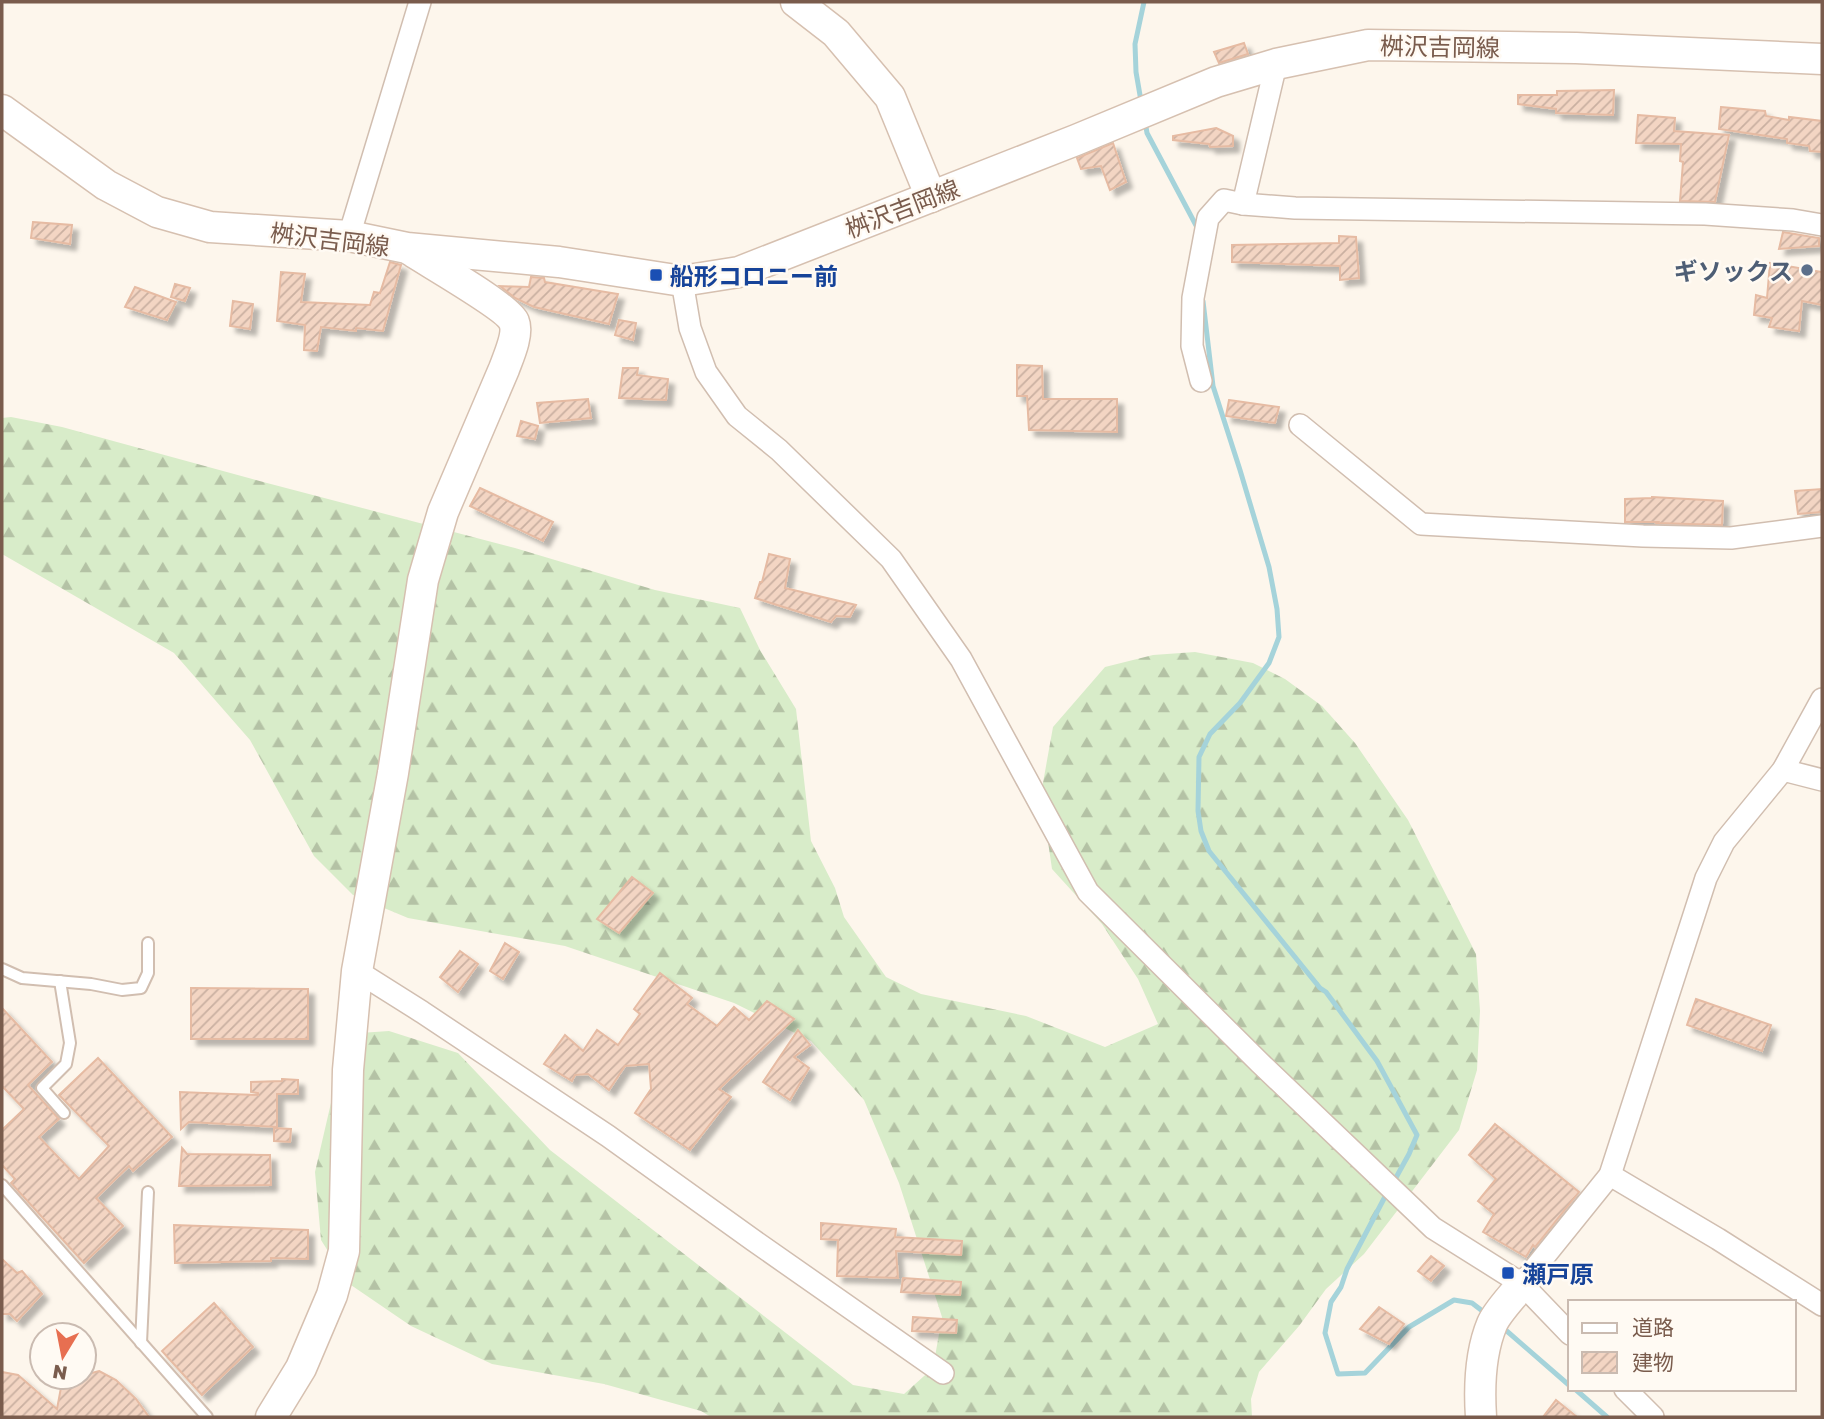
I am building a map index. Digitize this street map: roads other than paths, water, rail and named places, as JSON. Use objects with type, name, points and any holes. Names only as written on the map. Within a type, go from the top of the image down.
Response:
[{"type":"main road","points":[[796,2],[836,33],[890,97],[931,197]]},
{"type":"main road","name":"桝沢吉岡線","points":[[2,110],[106,185],[157,212],[210,227],[349,236],[407,248],[559,262],[682,281],[739,272],[1216,82],[1276,64],[1368,45],[1576,48],[1822,59]]},
{"type":"main road","points":[[271,1417],[301,1368],[332,1295],[344,1251],[348,1070],[357,971],[393,773],[423,580],[443,512],[504,369],[516,329],[514,321],[499,307],[407,248]]},
{"type":"main road","points":[[1481,1417],[1479,1396],[1483,1358],[1497,1317],[1522,1284]]},
{"type":"street","points":[[349,236],[420,2]]},
{"type":"street","points":[[1243,204],[1276,64]]},
{"type":"street","points":[[1201,382],[1192,346],[1194,298],[1208,218],[1224,200],[1295,208],[1705,214],[1793,220],[1822,225]]},
{"type":"street","points":[[682,281],[690,328],[706,372],[737,416],[779,450],[891,559],[961,659],[1088,892],[1259,1063],[1433,1228],[1522,1284],[1568,1332]]},
{"type":"street","points":[[1300,425],[1421,524],[1731,538],[1822,526]]},
{"type":"street","points":[[1522,1284],[1610,1175],[1706,878],[1724,842],[1783,769],[1822,699]]},
{"type":"street","points":[[1783,769],[1822,780]]},
{"type":"street","points":[[357,971],[608,1136],[943,1373]]},
{"type":"street","points":[[1610,1175],[1822,1305]]},
{"type":"street","points":[[1627,1391],[1653,1417]]},
{"type":"lane","points":[[2,969],[22,978],[91,984],[122,990],[141,988],[148,973],[148,943]]},
{"type":"lane","points":[[60,981],[70,1043],[66,1064],[42,1088],[64,1113]]},
{"type":"lane","points":[[2,1185],[207,1417]]},
{"type":"lane","points":[[141,1343],[148,1192]]},
{"type":"waterway","points":[[1141,101],[1135,44],[1144,2]]},
{"type":"waterway","points":[[1145,121],[1147,133],[1199,231]]},
{"type":"waterway","points":[[1203,301],[1213,386],[1269,567],[1279,637],[1269,663],[1240,703],[1210,734],[1199,757],[1198,811],[1201,831],[1209,851],[1326,992],[1377,1061],[1417,1135],[1393,1183]]},
{"type":"waterway","points":[[1388,1191],[1331,1302],[1325,1333],[1338,1374],[1365,1373],[1409,1327],[1454,1300],[1472,1303],[1485,1313]]},
{"type":"waterway","points":[[1501,1326],[1568,1384]]},
{"type":"waterway","points":[[1577,1391],[1607,1417]]},
{"type":"place","name":"ギソックス","points":[[1807,270]]},
{"type":"place","name":"船形コロニー前","points":[[656,275]]},
{"type":"place","name":"瀬戸原","points":[[1508,1273]]}]
